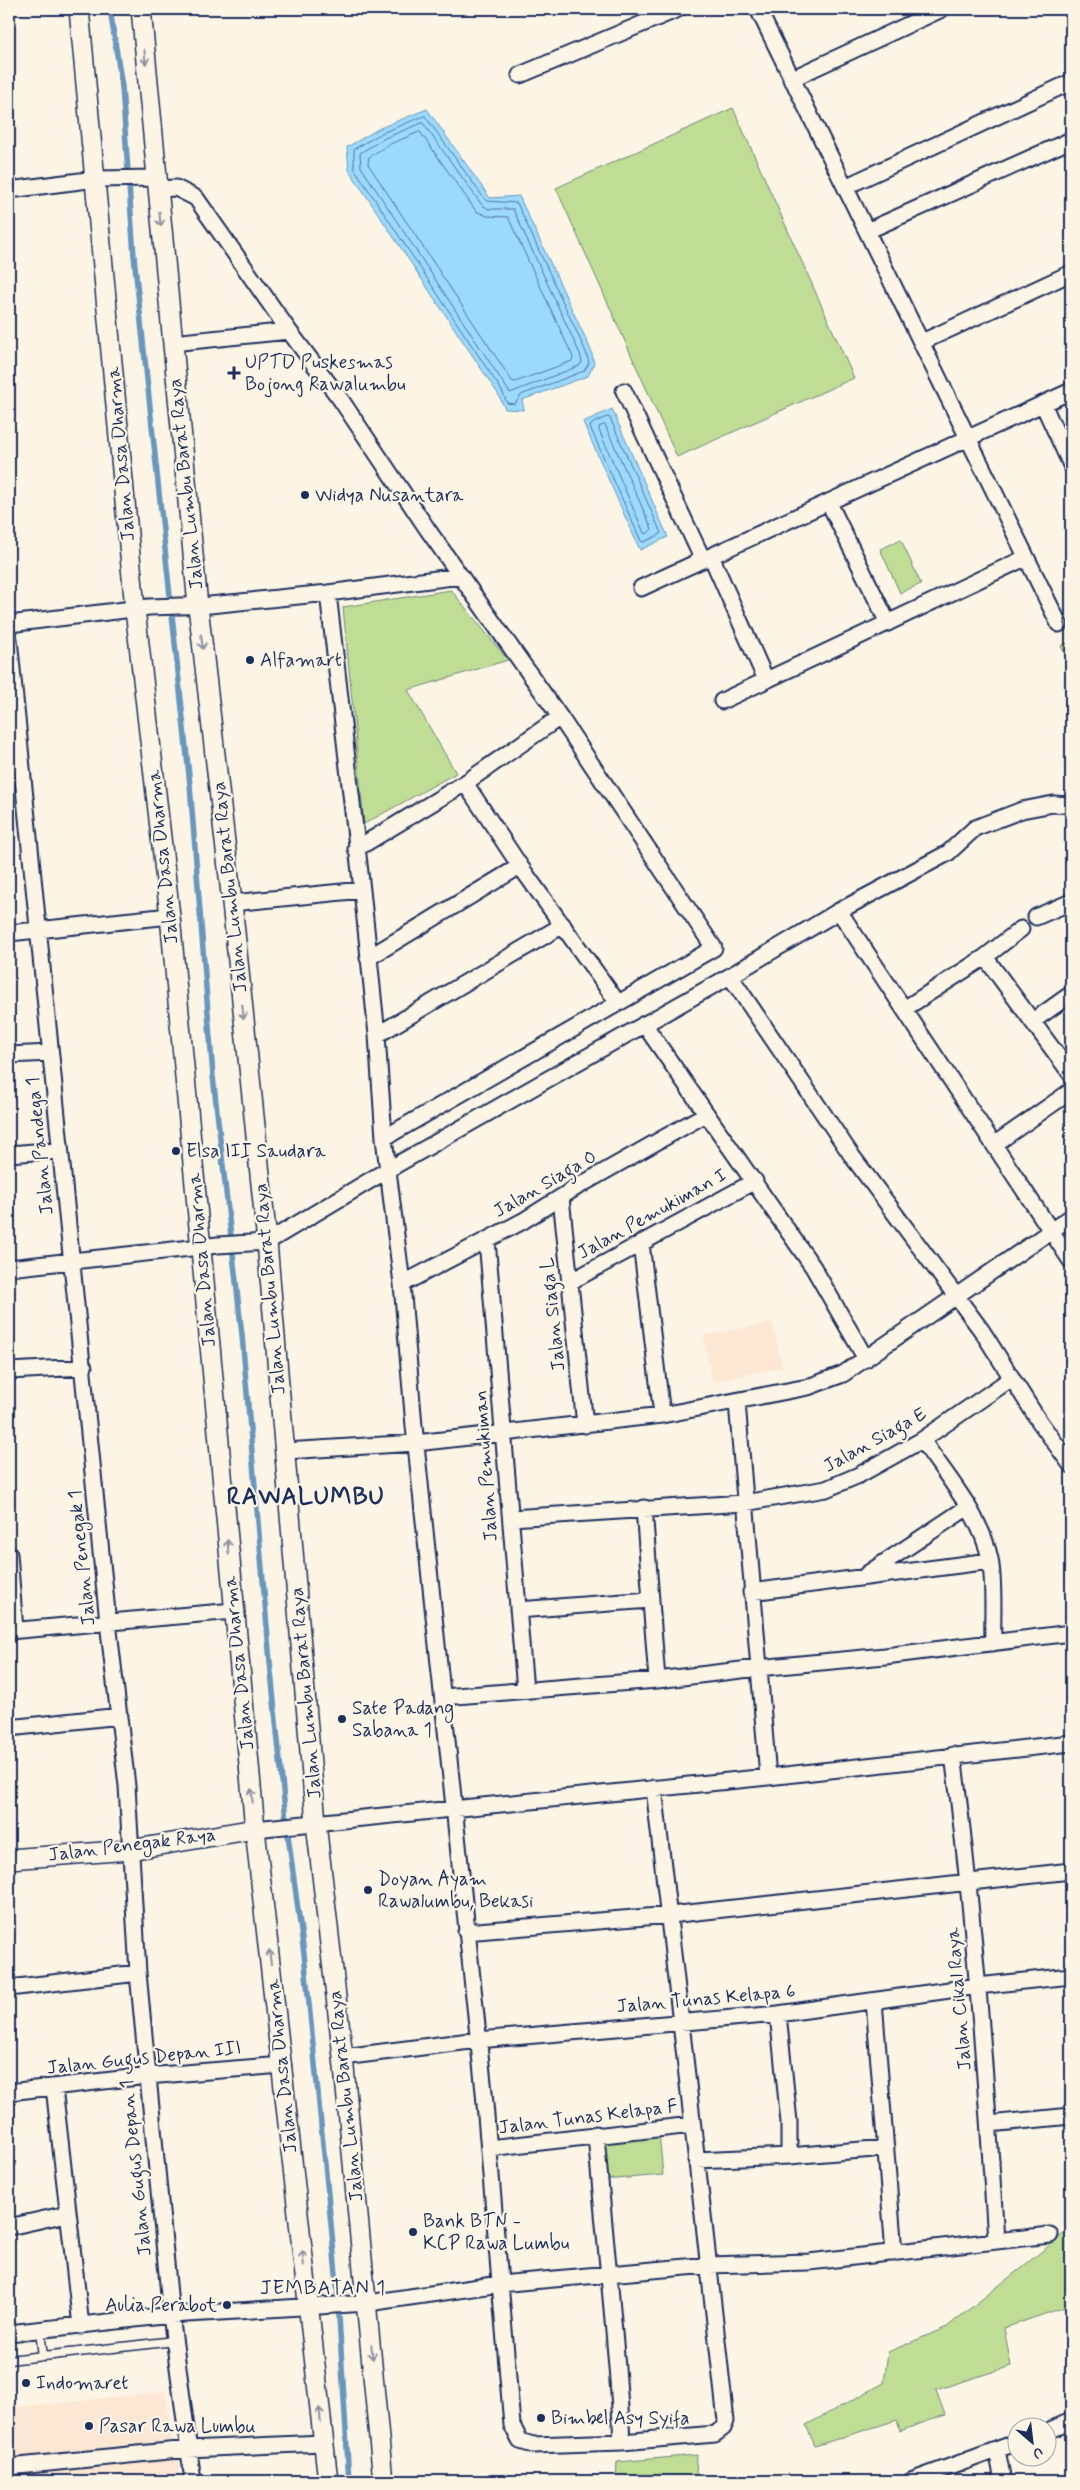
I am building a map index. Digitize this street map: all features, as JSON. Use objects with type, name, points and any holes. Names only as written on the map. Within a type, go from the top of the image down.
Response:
[{"type":"street","name":"Jalan Dasa Dharma","points":[[79,9],[100,180],[170,916],[210,1246],[234,1611],[264,1828],[283,2065],[311,2306],[328,2481]]},
{"type":"street","name":"Jalan Lumbu Barat Raya","points":[[141,9],[153,181],[172,343],[190,606],[232,903],[258,1242],[285,1451],[311,1824],[344,2057],[364,2304],[383,2481]]},
{"type":"street","points":[[520,75],[678,9]]},
{"type":"street","points":[[758,9],[790,79],[922,342],[1025,558],[1059,624]]},
{"type":"street","points":[[790,79],[942,9]]},
{"type":"street","points":[[845,186],[1071,82]]},
{"type":"street","points":[[867,231],[1071,140]]},
{"type":"street","points":[[9,190],[100,180],[153,181],[176,188],[196,198],[289,331],[342,400],[460,576],[560,717],[714,948],[384,1138]]},
{"type":"street","points":[[922,342],[1071,273]]},
{"type":"street","points":[[172,343],[289,331]]},
{"type":"street","points":[[624,390],[766,680]]},
{"type":"street","points":[[641,588],[1071,391]]},
{"type":"street","points":[[1043,404],[1071,465]]},
{"type":"street","points":[[829,502],[888,623]]},
{"type":"street","points":[[722,701],[1025,558]]},
{"type":"street","points":[[9,624],[142,608],[190,606],[328,593],[460,576]]},
{"type":"street","points":[[328,593],[362,890],[377,1035],[384,1138],[402,1284],[416,1443],[489,2148],[512,2425],[520,2441],[533,2445],[622,2442],[715,2434],[723,2428],[726,2421],[692,2125],[683,2022],[654,1788]]},
{"type":"street","name":"Jalan Pandega 1","points":[[9,639],[14,738],[38,930],[72,1262]]},
{"type":"street","points":[[356,849],[465,783],[560,717]]},
{"type":"street","points":[[465,783],[520,866],[618,1003]]},
{"type":"street","points":[[9,1268],[258,1242],[730,976],[839,911],[948,853],[975,828],[1022,810],[1053,804],[1071,805]]},
{"type":"street","points":[[368,958],[520,866]]},
{"type":"street","points":[[232,903],[362,890]]},
{"type":"street","points":[[1036,916],[1071,902]]},
{"type":"street","points":[[839,911],[996,1144],[1071,1261]]},
{"type":"street","points":[[9,932],[170,916]]},
{"type":"street","points":[[377,1035],[563,925]]},
{"type":"street","points":[[904,1009],[984,957],[1021,929]]},
{"type":"street","points":[[984,957],[1071,1074]]},
{"type":"street","points":[[730,976],[852,1156],[956,1295],[1071,1465]]},
{"type":"street","points":[[1033,1021],[1071,994]]},
{"type":"street","points":[[644,1024],[813,1267],[866,1359]]},
{"type":"street","points":[[9,1055],[50,1053]]},
{"type":"street","points":[[996,1144],[1071,1092]]},
{"type":"street","name":"Jalan Siaga O","points":[[402,1284],[487,1240],[706,1114]]},
{"type":"street","points":[[9,1154],[60,1150]]},
{"type":"street","name":"Jalan Pemukiman I","points":[[570,1282],[754,1181]]},
{"type":"street","name":"Jalan Siaga L","points":[[561,1198],[585,1425]]},
{"type":"street","points":[[285,1451],[416,1443],[504,1432],[585,1425],[662,1415],[808,1388],[844,1374],[910,1331],[956,1295],[1071,1217]]},
{"type":"street","name":"Jalan Pemukiman","points":[[487,1240],[525,1690]]},
{"type":"street","points":[[641,1243],[662,1415]]},
{"type":"street","name":"Jalan Penegak 1","points":[[72,1262],[108,1622],[128,1786],[130,1850]]},
{"type":"street","points":[[9,1371],[84,1367]]},
{"type":"street","name":"Jalan Siaga E","points":[[510,1518],[744,1503],[826,1489],[859,1475],[922,1440],[1012,1378]]},
{"type":"street","points":[[737,1402],[751,1592],[768,1777]]},
{"type":"street","points":[[922,1440],[968,1507],[980,1529],[990,1561],[993,1643]]},
{"type":"street","points":[[863,1577],[968,1507]]},
{"type":"street","points":[[644,1508],[657,1680]]},
{"type":"street","points":[[9,1554],[12,1630],[234,1611]]},
{"type":"street","points":[[751,1592],[990,1561]]},
{"type":"street","points":[[518,1610],[650,1600]]},
{"type":"street","points":[[443,1697],[657,1680],[885,1656],[1071,1633]]},
{"type":"street","points":[[9,1728],[120,1716]]},
{"type":"street","points":[[264,1828],[453,1807],[768,1777],[1071,1743]]},
{"type":"street","name":"Jalan Cikal Raya","points":[[954,1755],[969,1882],[978,1986],[996,2241]]},
{"type":"street","name":"Jalan Penegak Raya","points":[[9,1859],[130,1850],[264,1828]]},
{"type":"street","name":"Jalan Gugus Depan 1","points":[[130,1850],[147,2076],[171,2315],[193,2481]]},
{"type":"street","points":[[466,1932],[670,1915],[1071,1871]]},
{"type":"street","points":[[9,1988],[138,1973]]},
{"type":"street","name":"Jalan Tunas Kelapa 6","points":[[344,2057],[478,2040],[778,2014],[978,1986],[1071,1976]]},
{"type":"street","points":[[874,2001],[894,2253]]},
{"type":"street","points":[[778,2014],[789,2122],[789,2156]]},
{"type":"street","name":"Jalan Gugus Depan III","points":[[9,2092],[147,2076],[283,2065]]},
{"type":"street","points":[[54,2087],[81,2326]]},
{"type":"street","points":[[989,2124],[1071,2116]]},
{"type":"street","name":"Jalan Tunas Kelapa F","points":[[489,2148],[596,2134],[692,2125]]},
{"type":"street","points":[[596,2134],[607,2275],[618,2367],[622,2442]]},
{"type":"street","points":[[696,2160],[789,2156],[886,2148]]},
{"type":"street","points":[[9,2227],[67,2214]]},
{"type":"street","points":[[9,2333],[171,2315],[364,2304],[500,2284],[708,2265],[809,2262],[1050,2235]]},
{"type":"street","points":[[1058,2427],[1071,2421]]},
{"type":"street","points":[[9,2467],[188,2449],[249,2448],[323,2442]]},
{"type":"street","points":[[911,2481],[1008,2446]]},
{"type":"street","points":[[998,2450],[1003,2481]]},
{"type":"lane","points":[[40,2330],[42,2357]]},
{"type":"lane","points":[[9,2360],[174,2341]]},
{"type":"shaded area","points":[[773,1322],[782,1367],[713,1382],[703,1336]]},
{"type":"shaded area","name":"Pasar Rawa Lumbu","points":[[166,2392],[171,2444],[9,2460],[9,2408]]},
{"type":"shaded area","name":"Pasar Rawa Lumbu","points":[[178,2456],[180,2481],[9,2481],[9,2473]]},
{"type":"green space","points":[[733,108],[854,378],[677,457],[556,188]]},
{"type":"green space","points":[[901,540],[921,584],[900,593],[880,549]]},
{"type":"green space","points":[[451,590],[508,660],[408,690],[456,773],[364,824],[343,607]]},
{"type":"green space","points":[[1071,641],[1071,666],[1061,646]]},
{"type":"green space","points":[[659,2132],[663,2175],[604,2180],[601,2138]]},
{"type":"green space","points":[[1071,2228],[1071,2305],[1004,2328],[1011,2366],[936,2390],[945,2415],[900,2431],[897,2420],[815,2446],[806,2425],[884,2383],[888,2352],[947,2327]]},
{"type":"green space","points":[[697,2455],[696,2479],[679,2481],[616,2481],[617,2462]]},
{"type":"water","points":[[427,109],[490,198],[519,196],[591,350],[594,364],[588,376],[522,400],[524,410],[505,409],[498,394],[349,170],[347,147],[380,128]]},
{"type":"water","points":[[612,409],[668,537],[640,550],[583,422]]},
{"type":"waterway","points":[[110,9],[122,87],[134,256],[190,785],[213,1076],[242,1335],[270,1662],[286,1820],[304,1954],[337,2284],[349,2481]]},
{"type":"place","name":"UPTD Puskesmas Bojong Rawalumbu","points":[[234,373]]},
{"type":"place","name":"Widya Nusantara","points":[[305,495]]},
{"type":"place","name":"Alfamart","points":[[250,660]]},
{"type":"place","name":"Elsa III Saudara","points":[[176,1151]]},
{"type":"place","name":"Sate Padang Sabana 1","points":[[342,1719]]},
{"type":"place","name":"Doyan Ayam Rawalumbu, Bekasi","points":[[368,1890]]},
{"type":"place","name":"Bank BTN - KCP Rawa Lumbu","points":[[413,2232]]},
{"type":"place","name":"Aulia Perabot","points":[[227,2305]]},
{"type":"place","name":"Indomaret","points":[[26,2383]]},
{"type":"place","name":"Bimbel Asy Syifa","points":[[541,2418]]},
{"type":"place","name":"Pasar Rawa Lumbu","points":[[89,2426]]},
{"type":"district","name":"RAWALUMBU","points":[[306,1497]]},
{"type":"district","name":"JEMBATAN 1","points":[[323,2288]]}]
